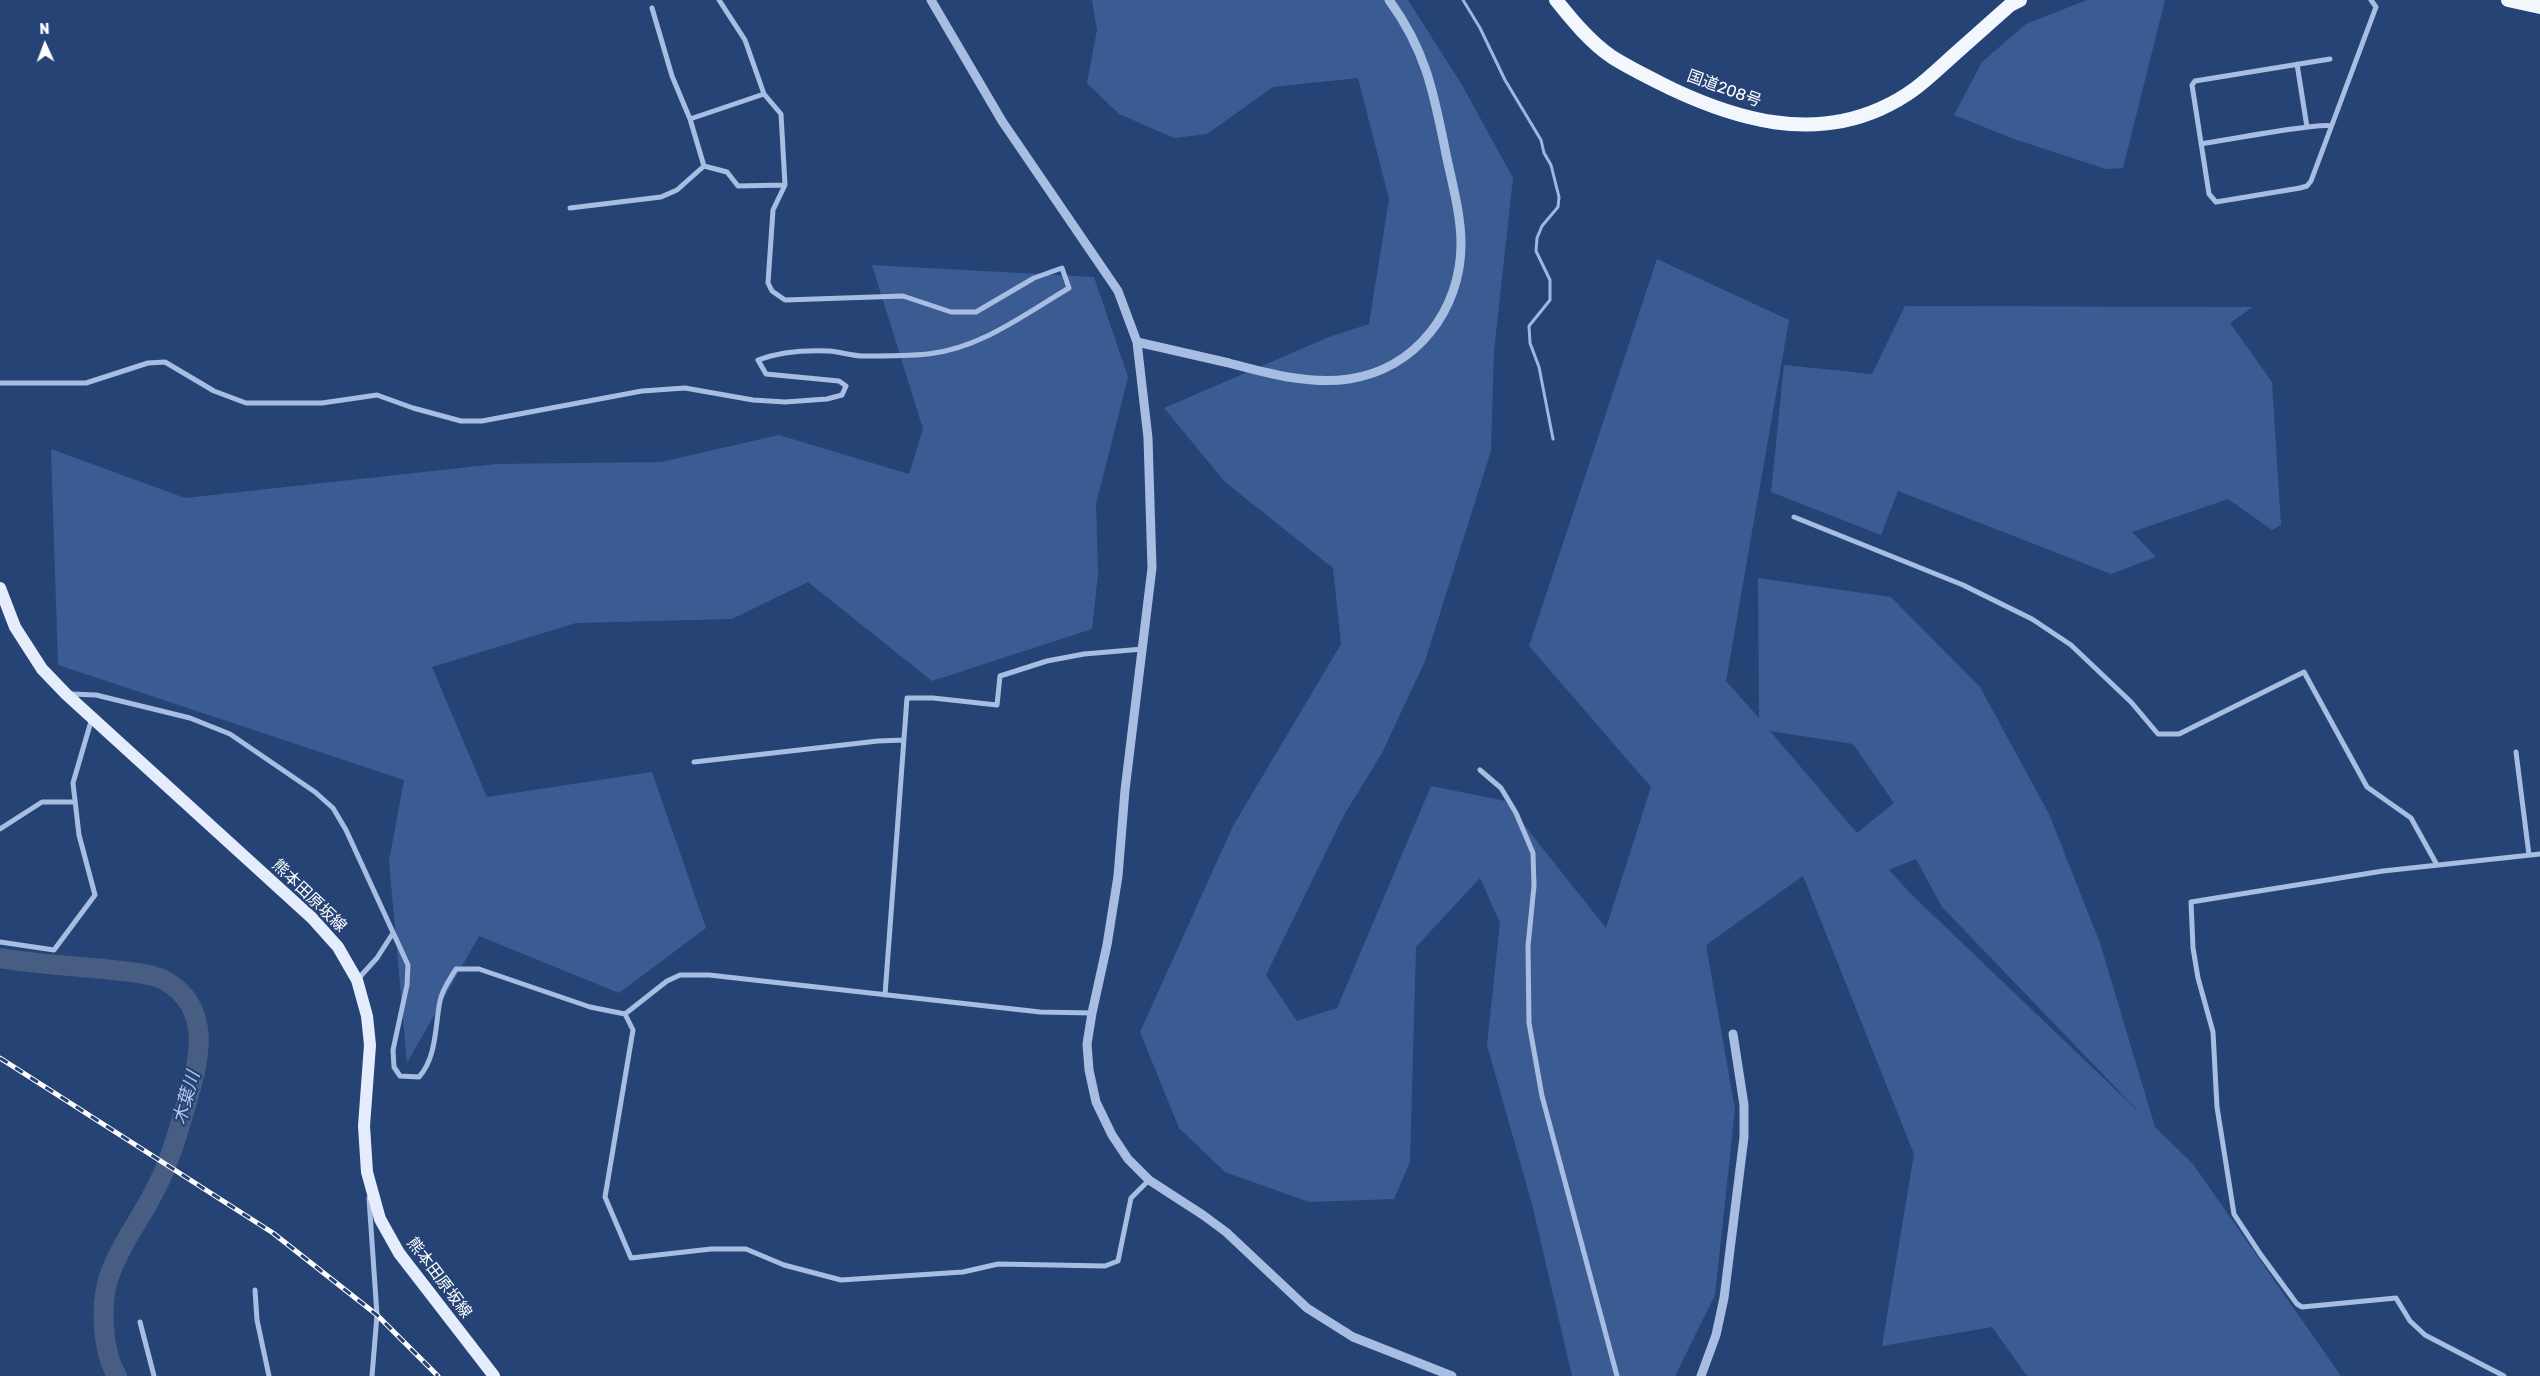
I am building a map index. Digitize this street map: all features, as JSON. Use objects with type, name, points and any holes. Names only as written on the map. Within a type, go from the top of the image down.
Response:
[{"type":"highway","name":"国道208号","points":[[1556,0],[1581,30],[1611,56],[1648,77],[1730,114],[1765,122],[1801,126],[1839,122],[1880,110],[1918,89],[1990,24],[2020,0]]},
{"type":"highway","points":[[2508,0],[2540,8]]},
{"type":"main road","name":"熊本田原坂線","points":[[0,588],[15,627],[42,669],[92,718],[312,918],[338,947],[357,980],[367,1016],[370,1045],[364,1126],[367,1172],[380,1219],[399,1253],[494,1376]]},
{"type":"street","points":[[0,383],[86,383],[148,363],[165,362],[214,391],[246,403],[322,403],[377,395],[413,408],[461,421],[482,422],[642,391],[685,388],[753,400],[785,402],[828,399],[842,395],[846,386],[839,381],[766,374],[758,360],[773,354],[829,351],[861,356],[919,354],[956,348],[987,336],[1030,313],[1069,288],[1062,268],[1034,278],[976,312],[951,312],[903,296],[784,300],[772,291],[768,284],[773,210],[785,185],[780,114],[764,94],[745,40],[719,0]]},
{"type":"street","points":[[931,0],[1002,121],[1118,291],[1137,342],[1148,438],[1152,568],[1144,649],[1125,790],[1116,885],[1107,945],[1092,1013],[1088,1044],[1088,1062],[1096,1102],[1112,1135],[1128,1159],[1150,1180],[1218,1226],[1307,1308],[1353,1338],[1452,1376]]},
{"type":"street","points":[[1137,342],[1273,374],[1313,380],[1348,380],[1375,373],[1401,361],[1420,345],[1437,326],[1450,301],[1458,277],[1462,243],[1456,200],[1431,83],[1408,26],[1389,0]]},
{"type":"street","points":[[2330,59],[2195,82],[2192,85],[2209,194],[2216,202],[2307,186],[2311,181],[2376,7],[2372,0]]},
{"type":"street","points":[[652,8],[672,76],[690,118],[704,166]]},
{"type":"street","points":[[2297,64],[2307,127]]},
{"type":"street","points":[[690,118],[764,94]]},
{"type":"street","points":[[2201,144],[2307,127],[2331,126]]},
{"type":"street","points":[[704,166],[726,172],[738,186],[785,185]]},
{"type":"street","points":[[570,208],[661,197],[677,190],[704,166]]},
{"type":"street","points":[[1794,517],[1963,585],[2032,619],[2071,645],[2131,702],[2158,734],[2179,734],[2304,672],[2367,787],[2410,818],[2437,865]]},
{"type":"street","points":[[885,995],[906,698],[932,698],[997,705],[1000,676],[1046,662],[1084,654],[1144,649]]},
{"type":"street","points":[[66,694],[96,695],[190,718],[230,734],[314,792],[333,808],[346,830],[408,964],[407,985],[393,1050],[394,1067],[400,1076],[419,1077],[425,1070],[433,1044],[440,999],[456,969],[479,969],[590,1007],[625,1014],[667,982],[680,975],[710,975],[1040,1012],[1092,1013]]},
{"type":"street","points":[[0,942],[54,950],[95,895],[79,834],[73,783],[92,718]]},
{"type":"street","points":[[694,762],[878,741],[904,740]]},
{"type":"street","points":[[2516,752],[2530,855]]},
{"type":"street","points":[[1480,770],[1501,788],[1516,813],[1533,853],[1534,886],[1528,946],[1529,1023],[1542,1096],[1617,1376]]},
{"type":"street","points":[[0,829],[42,802],[75,802]]},
{"type":"street","points":[[2504,1376],[2424,1335],[2410,1321],[2396,1298],[2302,1307],[2297,1304],[2261,1255],[2234,1214],[2217,1107],[2213,1032],[2198,978],[2193,948],[2191,902],[2383,871],[2540,854]]},
{"type":"street","points":[[357,980],[378,958],[393,933]]},
{"type":"street","points":[[625,1014],[633,1030],[605,1197],[631,1258],[711,1249],[746,1249],[784,1266],[841,1280],[962,1272],[998,1264],[1105,1266],[1118,1261],[1131,1198],[1150,1180]]},
{"type":"street","points":[[1701,1376],[1716,1335],[1724,1298],[1743,1146],[1744,1105],[1733,1034]]},
{"type":"street","points":[[367,1172],[377,1316],[372,1376]]},
{"type":"street","points":[[255,1290],[257,1320],[270,1376]]},
{"type":"street","points":[[140,1322],[154,1376]]},
{"type":"shaded area","points":[[1092,0],[1408,0],[1462,85],[1513,178],[1494,351],[1491,451],[1425,661],[1382,753],[1344,815],[1266,975],[1297,1021],[1337,1008],[1431,786],[1505,801],[1606,928],[1651,787],[1529,646],[1657,259],[1789,320],[1726,681],[1759,718],[1758,578],[1891,597],[1980,687],[2049,814],[2100,943],[2155,1127],[2193,1164],[2341,1376],[2027,1376],[1992,1327],[1882,1346],[1914,1154],[1803,876],[1706,945],[1735,1109],[1715,1295],[1675,1376],[1572,1376],[1532,1204],[1487,1045],[1500,923],[1480,878],[1416,947],[1410,1162],[1394,1199],[1309,1202],[1225,1172],[1179,1128],[1140,1032],[1233,826],[1341,644],[1333,568],[1225,482],[1164,408],[1329,337],[1369,324],[1389,199],[1358,78],[1273,87],[1207,134],[1174,138],[1119,114],[1087,83],[1097,30]],"holes":[[[1770,731],[1853,744],[1894,803],[1857,833]],[[1916,859],[1942,907],[2142,1115],[1911,894],[1889,870]]]},
{"type":"shaded area","points":[[2087,0],[2165,0],[2123,168],[2106,169],[2014,139],[1954,115],[1982,62],[2026,24]]},
{"type":"shaded area","points":[[872,265],[1094,277],[1128,377],[1096,504],[1098,574],[1092,629],[932,681],[808,582],[732,619],[576,623],[432,667],[487,797],[652,772],[706,928],[619,993],[479,936],[407,1063],[389,861],[404,780],[58,665],[51,449],[185,498],[497,464],[661,462],[779,435],[909,474],[923,429]]},
{"type":"shaded area","points":[[1905,306],[2253,307],[2230,323],[2272,382],[2281,525],[2272,530],[2228,499],[2132,532],[2156,557],[2111,574],[1898,491],[1881,535],[1771,492],[1784,365],[1872,374]]},
{"type":"waterway","points":[[1463,0],[1480,28],[1505,80],[1541,140],[1544,153],[1551,165],[1559,197],[1558,207],[1542,226],[1537,238],[1536,251],[1550,280],[1550,300],[1529,326],[1530,343],[1539,367],[1553,439]]},
{"type":"waterway","name":"木葉川","points":[[0,958],[146,974],[164,980],[181,992],[191,1007],[197,1023],[199,1040],[194,1077],[171,1152],[155,1190],[119,1254],[106,1288],[104,1327],[108,1354],[117,1376]]},
{"type":"railway","points":[[0,1058],[273,1233],[377,1315],[438,1376]]}]
